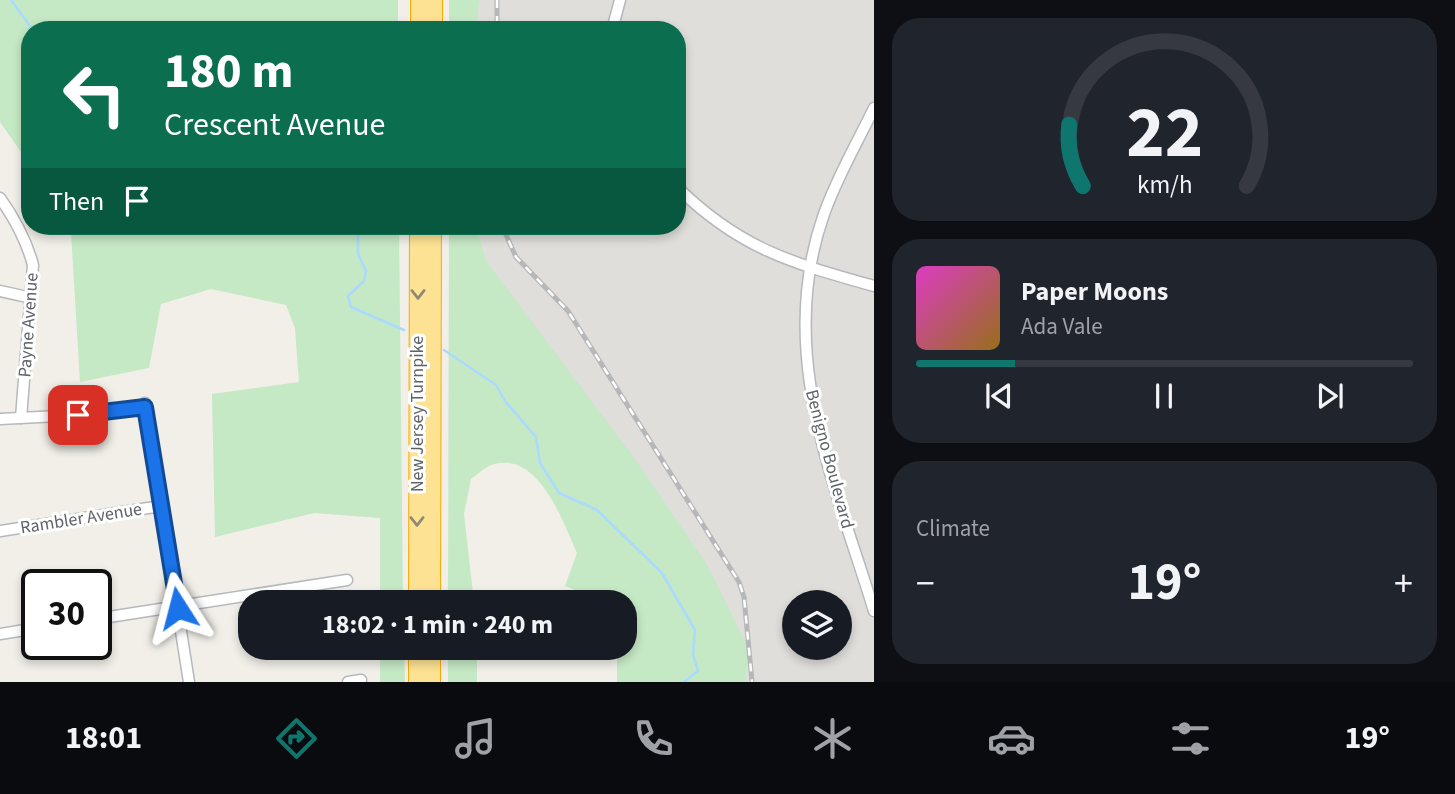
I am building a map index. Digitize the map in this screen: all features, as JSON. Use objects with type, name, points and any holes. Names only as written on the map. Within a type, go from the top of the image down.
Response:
[{"type":"highway","points":[[419,0],[419,21]]},
{"type":"highway","points":[[434,0],[434,21]]},
{"type":"highway","name":"New Jersey Turnpike","points":[[417,590],[418,235]]},
{"type":"highway","name":"New Jersey Turnpike","points":[[432,590],[433,235]]},
{"type":"highway","points":[[417,660],[417,682]]},
{"type":"highway","points":[[432,660],[432,682]]},
{"type":"street","points":[[614,21],[620,0]]},
{"type":"street","name":"Benigno Boulevard","points":[[874,108],[825,211],[810,268],[803,334],[817,422],[874,611]]},
{"type":"street","points":[[686,195],[726,230],[783,260],[874,286]]},
{"type":"street","name":"Payne Avenue","points":[[0,198],[21,234]]},
{"type":"street","name":"Payne Avenue","points":[[21,418],[33,265],[22,235]]},
{"type":"street","points":[[0,291],[32,298]]},
{"type":"street","points":[[0,418],[145,405],[189,682]]},
{"type":"street","name":"Rambler Avenue","points":[[0,531],[161,506]]},
{"type":"street","points":[[112,617],[347,580]]},
{"type":"street","points":[[0,634],[21,631]]},
{"type":"street","points":[[348,682],[361,680]]},
{"type":"shaded area","points":[[479,0],[874,0],[874,682],[746,682],[748,648],[487,262],[479,235],[686,235],[686,21],[478,21]]},
{"type":"green space","points":[[0,0],[398,0],[398,21],[21,21],[21,152],[0,122]]},
{"type":"green space","points":[[449,0],[479,0],[478,21],[449,21]]},
{"type":"green space","points":[[71,235],[399,235],[403,590],[380,590],[380,518],[314,513],[215,537],[212,394],[299,382],[295,328],[286,305],[211,289],[161,304],[149,368],[80,382]]},
{"type":"green space","points":[[449,235],[479,235],[487,262],[635,459],[708,566],[748,648],[746,682],[617,682],[617,660],[637,660],[637,590],[575,590],[565,586],[577,553],[547,492],[524,468],[510,463],[494,464],[471,479],[464,514],[473,590],[448,590]]},
{"type":"green space","points":[[380,660],[404,660],[405,682],[380,682]]},
{"type":"green space","points":[[448,660],[477,660],[477,682],[448,682]]},
{"type":"waterway","points":[[11,0],[26,21]]},
{"type":"waterway","points":[[358,235],[358,254],[366,271],[364,281],[348,296],[351,307],[404,330]]},
{"type":"waterway","points":[[444,350],[496,385],[505,401],[536,437],[540,463],[559,493],[597,510],[662,573],[695,630],[693,655],[698,671],[684,682]]},
{"type":"railway","points":[[497,0],[497,21]]},
{"type":"railway","points":[[506,235],[516,257],[568,311],[739,582],[744,597],[752,682]]},
{"type":"route","points":[[78,415],[145,407],[178,608]]}]
